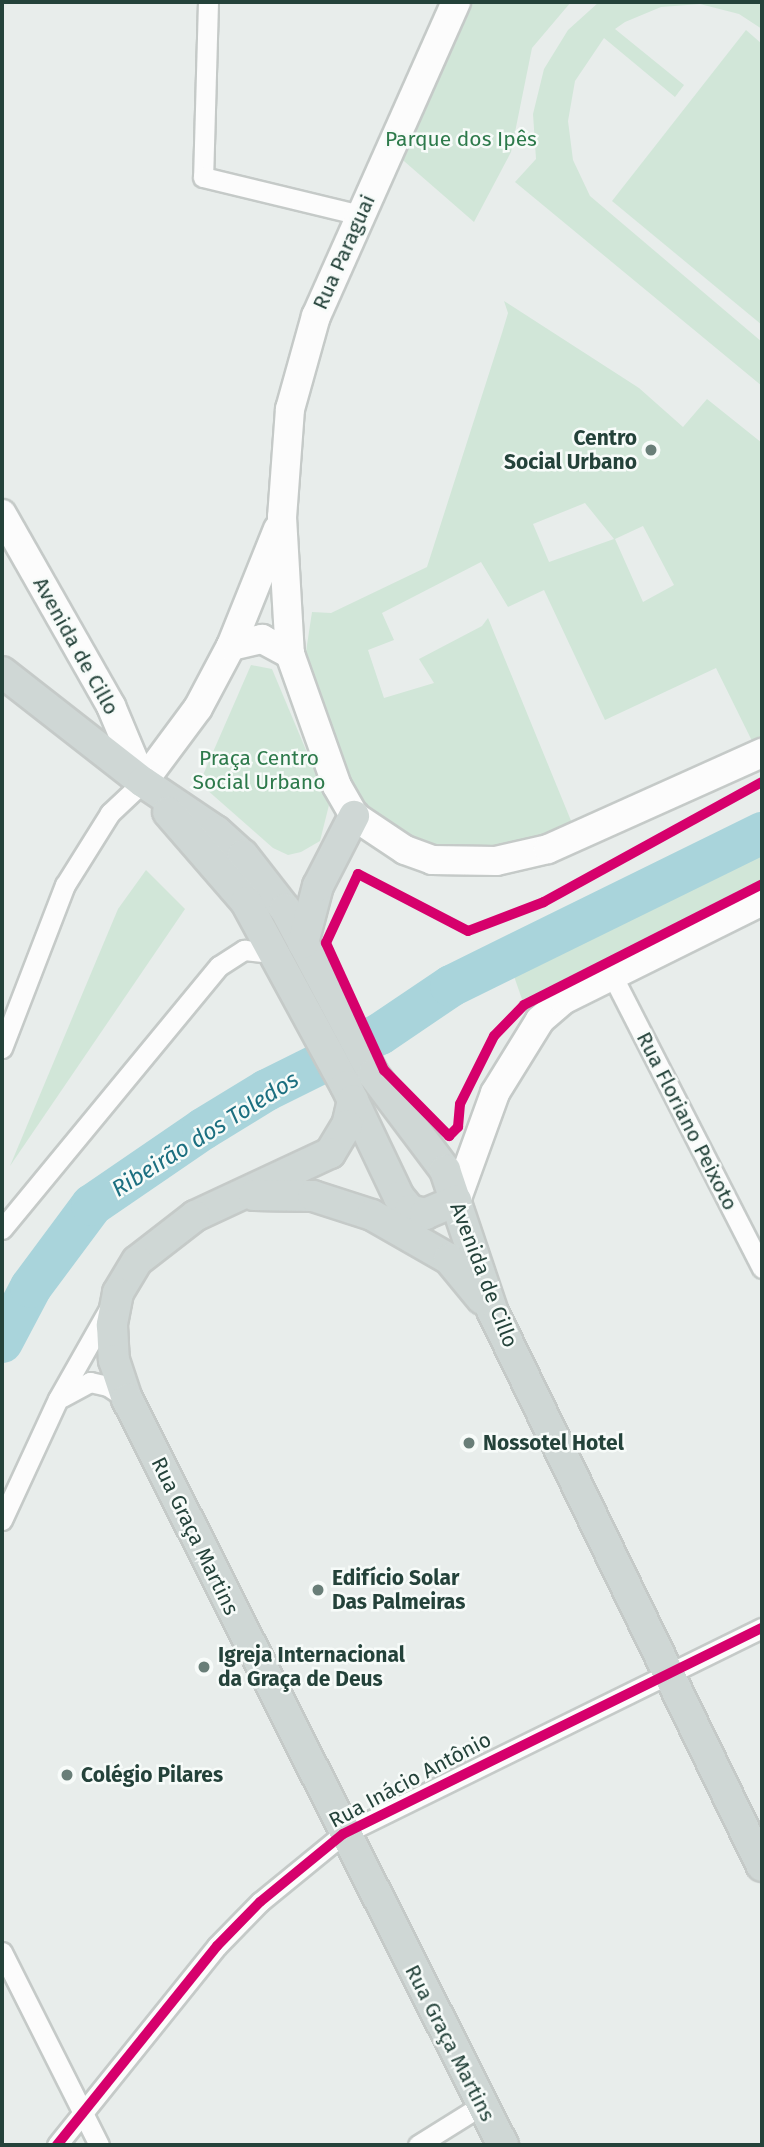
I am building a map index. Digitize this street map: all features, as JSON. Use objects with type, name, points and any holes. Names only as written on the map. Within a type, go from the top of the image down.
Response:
[{"type":"main road","name":"Rua Paraguai","points":[[354,816],[337,786],[290,654],[282,517],[290,409],[301,359],[360,215],[456,2]]},
{"type":"main road","name":"Avenida de Cillo","points":[[2,514],[111,706],[143,782],[226,876],[357,1087],[435,1154],[456,1202],[492,1310],[667,1676],[762,1866]]},
{"type":"main road","name":"Rua Paraguai","points":[[143,782],[179,738],[231,646],[282,517]]},
{"type":"main road","points":[[231,646],[262,639],[290,654]]},
{"type":"main road","points":[[2,671],[143,782]]},
{"type":"main road","points":[[303,943],[318,886],[354,816],[378,835],[432,860],[496,860],[557,845],[762,753]]},
{"type":"main road","name":"Avenida de Cillo","points":[[143,782],[243,855],[285,909],[326,983],[357,1087]]},
{"type":"main road","points":[[357,1087],[398,1197],[410,1210],[425,1214],[456,1202],[495,1093],[524,1040],[563,1000],[762,901]]},
{"type":"main road","points":[[118,1293],[137,1261],[160,1239],[237,1197],[330,1153],[341,1140],[357,1087]]},
{"type":"main road","points":[[237,1197],[313,1196],[372,1215],[449,1259],[492,1310]]},
{"type":"main road","name":"Rua Graça Martins","points":[[118,1293],[112,1325],[114,1360],[127,1399],[343,1834],[503,2145]]},
{"type":"street","points":[[208,2],[203,177],[360,215]]},
{"type":"street","points":[[2,1048],[65,885],[110,813],[143,782]]},
{"type":"street","points":[[2,1228],[219,965],[244,950],[275,953]]},
{"type":"street","name":"Rua Floriano Peixoto","points":[[612,975],[762,1268]]},
{"type":"street","points":[[2,1520],[58,1399],[118,1293]]},
{"type":"street","points":[[58,1399],[90,1382],[108,1386],[127,1399]]},
{"type":"street","name":"Rua Inácio Antônio","points":[[57,2145],[217,1946],[260,1902],[343,1834],[762,1628]]},
{"type":"street","points":[[2,1952],[99,2145]]},
{"type":"street","points":[[418,2145],[482,2105]]},
{"type":"green space","name":"Parque dos Ipês","points":[[472,2],[571,2],[532,48],[511,152],[474,222],[397,155]]},
{"type":"green space","points":[[599,2],[762,2],[762,29],[739,14],[700,4],[661,7],[625,22],[615,29],[684,85],[675,97],[604,38],[575,81],[568,121],[573,160],[590,196],[762,342],[762,386],[515,182],[536,159],[533,114],[544,69],[568,30]]},
{"type":"green space","points":[[746,30],[762,44],[762,325],[612,201]]},
{"type":"green space","points":[[504,301],[639,388],[683,427],[707,399],[762,443],[762,742],[754,745],[716,668],[605,720],[544,590],[508,607],[481,562],[382,613],[394,640],[368,650],[384,698],[434,683],[419,659],[482,626],[488,618],[574,828],[498,857],[431,851],[364,812],[305,658],[312,612],[331,613],[427,567],[508,313]],"holes":[[[585,503],[614,539],[549,562],[533,524]],[[643,526],[674,585],[643,602],[615,539]]]},
{"type":"green space","name":"Praça Centro Social Urbano","points":[[251,665],[272,669],[329,805],[320,841],[301,852],[288,855],[273,848],[206,789],[203,775]]},
{"type":"green space","points":[[762,833],[762,884],[524,1005],[508,959]]},
{"type":"green space","points":[[146,870],[185,909],[10,1166],[118,909]]},
{"type":"waterway","name":"Ribeirão dos Toledos","points":[[2,1342],[31,1287],[92,1205],[203,1129],[267,1090],[380,1034],[451,986],[762,833]]},
{"type":"cycle path","points":[[762,782],[544,902],[468,931],[358,874],[326,943],[384,1070],[449,1136],[458,1127],[460,1104],[494,1036],[524,1005],[762,884]]},
{"type":"cycle path","points":[[57,2145],[217,1946],[260,1902],[343,1834],[762,1628]]},
{"type":"place","name":"Centro Social Urbano","points":[[651,450]]},
{"type":"place","name":"Nossotel Hotel","points":[[469,1443]]},
{"type":"place","name":"Edifício Solar Das Palmeiras","points":[[318,1590]]},
{"type":"place","name":"Igreja Internacional da Graça de Deus","points":[[204,1667]]},
{"type":"place","name":"Colégio Pilares","points":[[67,1775]]}]
